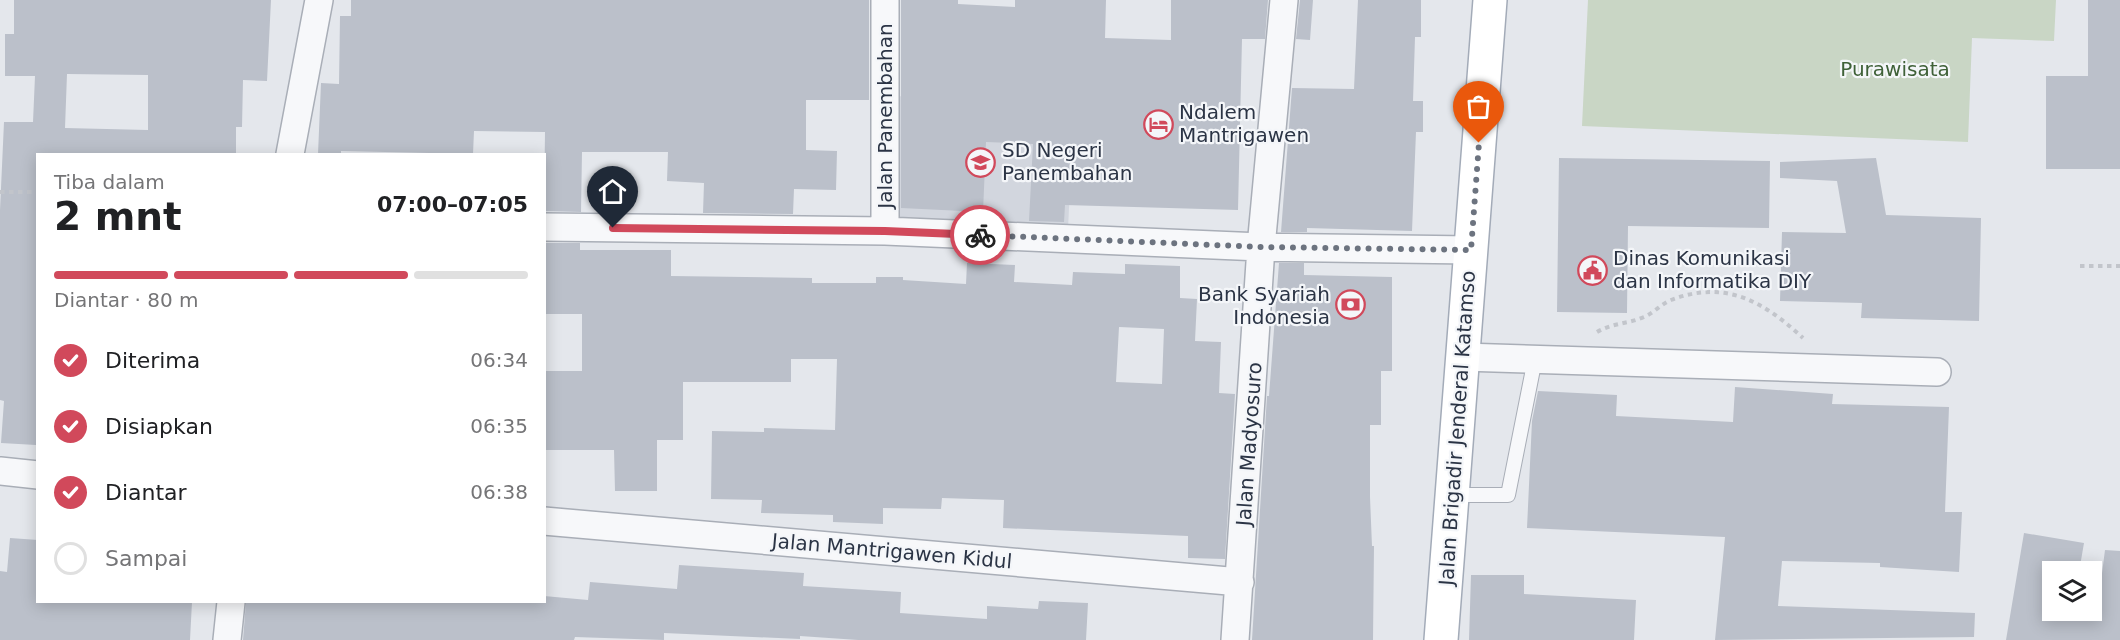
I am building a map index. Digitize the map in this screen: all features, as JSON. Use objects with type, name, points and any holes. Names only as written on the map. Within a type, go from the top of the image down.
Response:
[{"type":"main road","name":"Jalan Brigadir Jenderal Katamso","points":[[1441,640],[1490,0]]},
{"type":"street","points":[[290,153],[319,0]]},
{"type":"street","name":"Jalan Panembahan","points":[[885,0],[885,231]]},
{"type":"street","name":"Jalan Madyosuro","points":[[1235,640],[1261,247],[1284,0]]},
{"type":"street","points":[[546,227],[885,231],[1261,247],[1471,250]]},
{"type":"street","points":[[1463,357],[1937,372]]},
{"type":"street","points":[[0,471],[36,475]]},
{"type":"street","name":"Jalan Mantrigawen Kidul","points":[[546,521],[1239,582]]},
{"type":"street","points":[[227,640],[231,603]]},
{"type":"lane","points":[[1452,495],[1508,495],[1535,359]]},
{"type":"path","points":[[0,192],[36,192]]},
{"type":"path","points":[[2080,266],[2120,266]]},
{"type":"path","points":[[1592,361],[1591,342],[1596,333],[1609,324],[1646,316],[1669,301],[1688,295],[1720,292],[1750,298],[1788,325],[1812,351],[1811,368]]},
{"type":"shaded area","name":"SD Negeri Panembahan","points":[[894,96],[1074,103],[1068,229],[888,221]]},
{"type":"green space","name":"Purawisata","points":[[1588,0],[2056,0],[2054,41],[1972,38],[1968,142],[1582,126]]},
{"type":"building","points":[[14,0],[271,0],[267,81],[243,80],[242,127],[236,127],[236,153],[36,153],[36,445],[1,443],[4,401],[0,400],[0,210],[4,122],[33,122],[35,76],[5,76],[5,34],[14,34]],"holes":[[[67,74],[148,75],[148,130],[65,128]]]},
{"type":"building","points":[[351,0],[869,0],[869,100],[806,100],[806,150],[837,151],[836,190],[794,189],[793,214],[703,213],[704,183],[667,181],[668,152],[582,152],[581,212],[546,211],[545,132],[474,131],[473,153],[341,151],[341,153],[318,153],[321,83],[339,84],[340,16],[351,16]]},
{"type":"building","points":[[901,0],[958,0],[958,4],[1015,7],[1015,0],[1106,0],[1105,38],[1171,40],[1171,0],[1268,0],[1265,39],[1242,39],[1238,210],[1065,205],[1064,222],[1029,221],[1033,144],[986,142],[983,212],[901,208]]},
{"type":"building","points":[[1300,0],[1313,0],[1310,40],[1296,39]]},
{"type":"building","points":[[1358,0],[1421,0],[1421,37],[1415,37],[1413,101],[1423,101],[1423,132],[1416,132],[1412,231],[1307,228],[1307,232],[1281,232],[1292,88],[1354,89]]},
{"type":"building","points":[[2088,0],[2120,0],[2120,169],[2046,169],[2046,76],[2088,76]]},
{"type":"building","name":"Dinas Komunikasi dan Informatika DIY","points":[[1559,158],[1770,161],[1769,228],[1628,226],[1627,313],[1557,312]]},
{"type":"building","points":[[1876,158],[1886,215],[1981,218],[1979,321],[1861,318],[1862,303],[1780,301],[1782,232],[1846,233],[1837,181],[1780,178],[1780,162]]},
{"type":"building","points":[[546,243],[580,243],[580,250],[671,250],[671,276],[812,278],[812,283],[876,283],[876,277],[903,277],[903,280],[966,284],[967,263],[1015,265],[1014,282],[1072,285],[1073,272],[1125,274],[1125,264],[1180,266],[1180,298],[1197,299],[1195,341],[1221,342],[1219,393],[1235,394],[1225,559],[1188,558],[1188,536],[1003,528],[1004,500],[942,498],[941,509],[883,508],[883,524],[833,522],[833,515],[761,513],[762,500],[711,499],[712,431],[764,432],[764,428],[835,430],[837,359],[791,359],[791,382],[683,382],[683,440],[657,440],[657,491],[615,491],[614,450],[546,450],[546,371],[582,371],[582,314],[546,314]],"holes":[[[1119,327],[1164,329],[1162,384],[1116,382]]]},
{"type":"building","points":[[1279,263],[1304,263],[1304,275],[1392,277],[1392,371],[1381,371],[1381,425],[1370,425],[1370,497],[1372,546],[1374,546],[1373,640],[1252,640],[1267,396],[1269,396]]},
{"type":"building","points":[[1735,387],[1833,394],[1832,404],[1949,407],[1945,512],[1962,512],[1959,572],[1880,567],[1880,563],[1782,561],[1778,606],[1975,613],[1974,637],[1715,640],[1725,537],[1527,528],[1532,421],[1538,391],[1617,395],[1616,416],[1733,422]]},
{"type":"building","points":[[2024,533],[2084,543],[2081,561],[2042,561],[2042,621],[2102,621],[2102,573],[2105,550],[2120,551],[2120,640],[2006,640]]},
{"type":"building","points":[[10,538],[36,540],[36,603],[192,603],[190,640],[0,640],[0,571],[7,572]]},
{"type":"building","points":[[679,565],[804,573],[803,586],[901,592],[900,613],[987,619],[987,606],[1038,609],[1039,601],[1088,603],[1086,640],[858,640],[800,636],[800,639],[664,633],[664,640],[575,637],[574,640],[243,640],[246,603],[546,603],[546,596],[588,600],[590,582],[677,589]]},
{"type":"building","points":[[1471,575],[1524,575],[1524,594],[1636,600],[1634,640],[1469,640]]},
{"type":"way so far","points":[[980,235],[1261,247],[1471,250],[1479,143]]},
{"type":"place","name":"Ndalem Mantrigawen","points":[[1158,124]]},
{"type":"place","name":"SD Negeri Panembahan","points":[[981,162]]},
{"type":"place","name":"Dinas Komunikasi dan Informatika DIY","points":[[1592,270]]},
{"type":"place","name":"Bank Syariah Indonesia","points":[[1351,305]]},
{"type":"route","points":[[613,228],[885,231],[980,235]]}]
